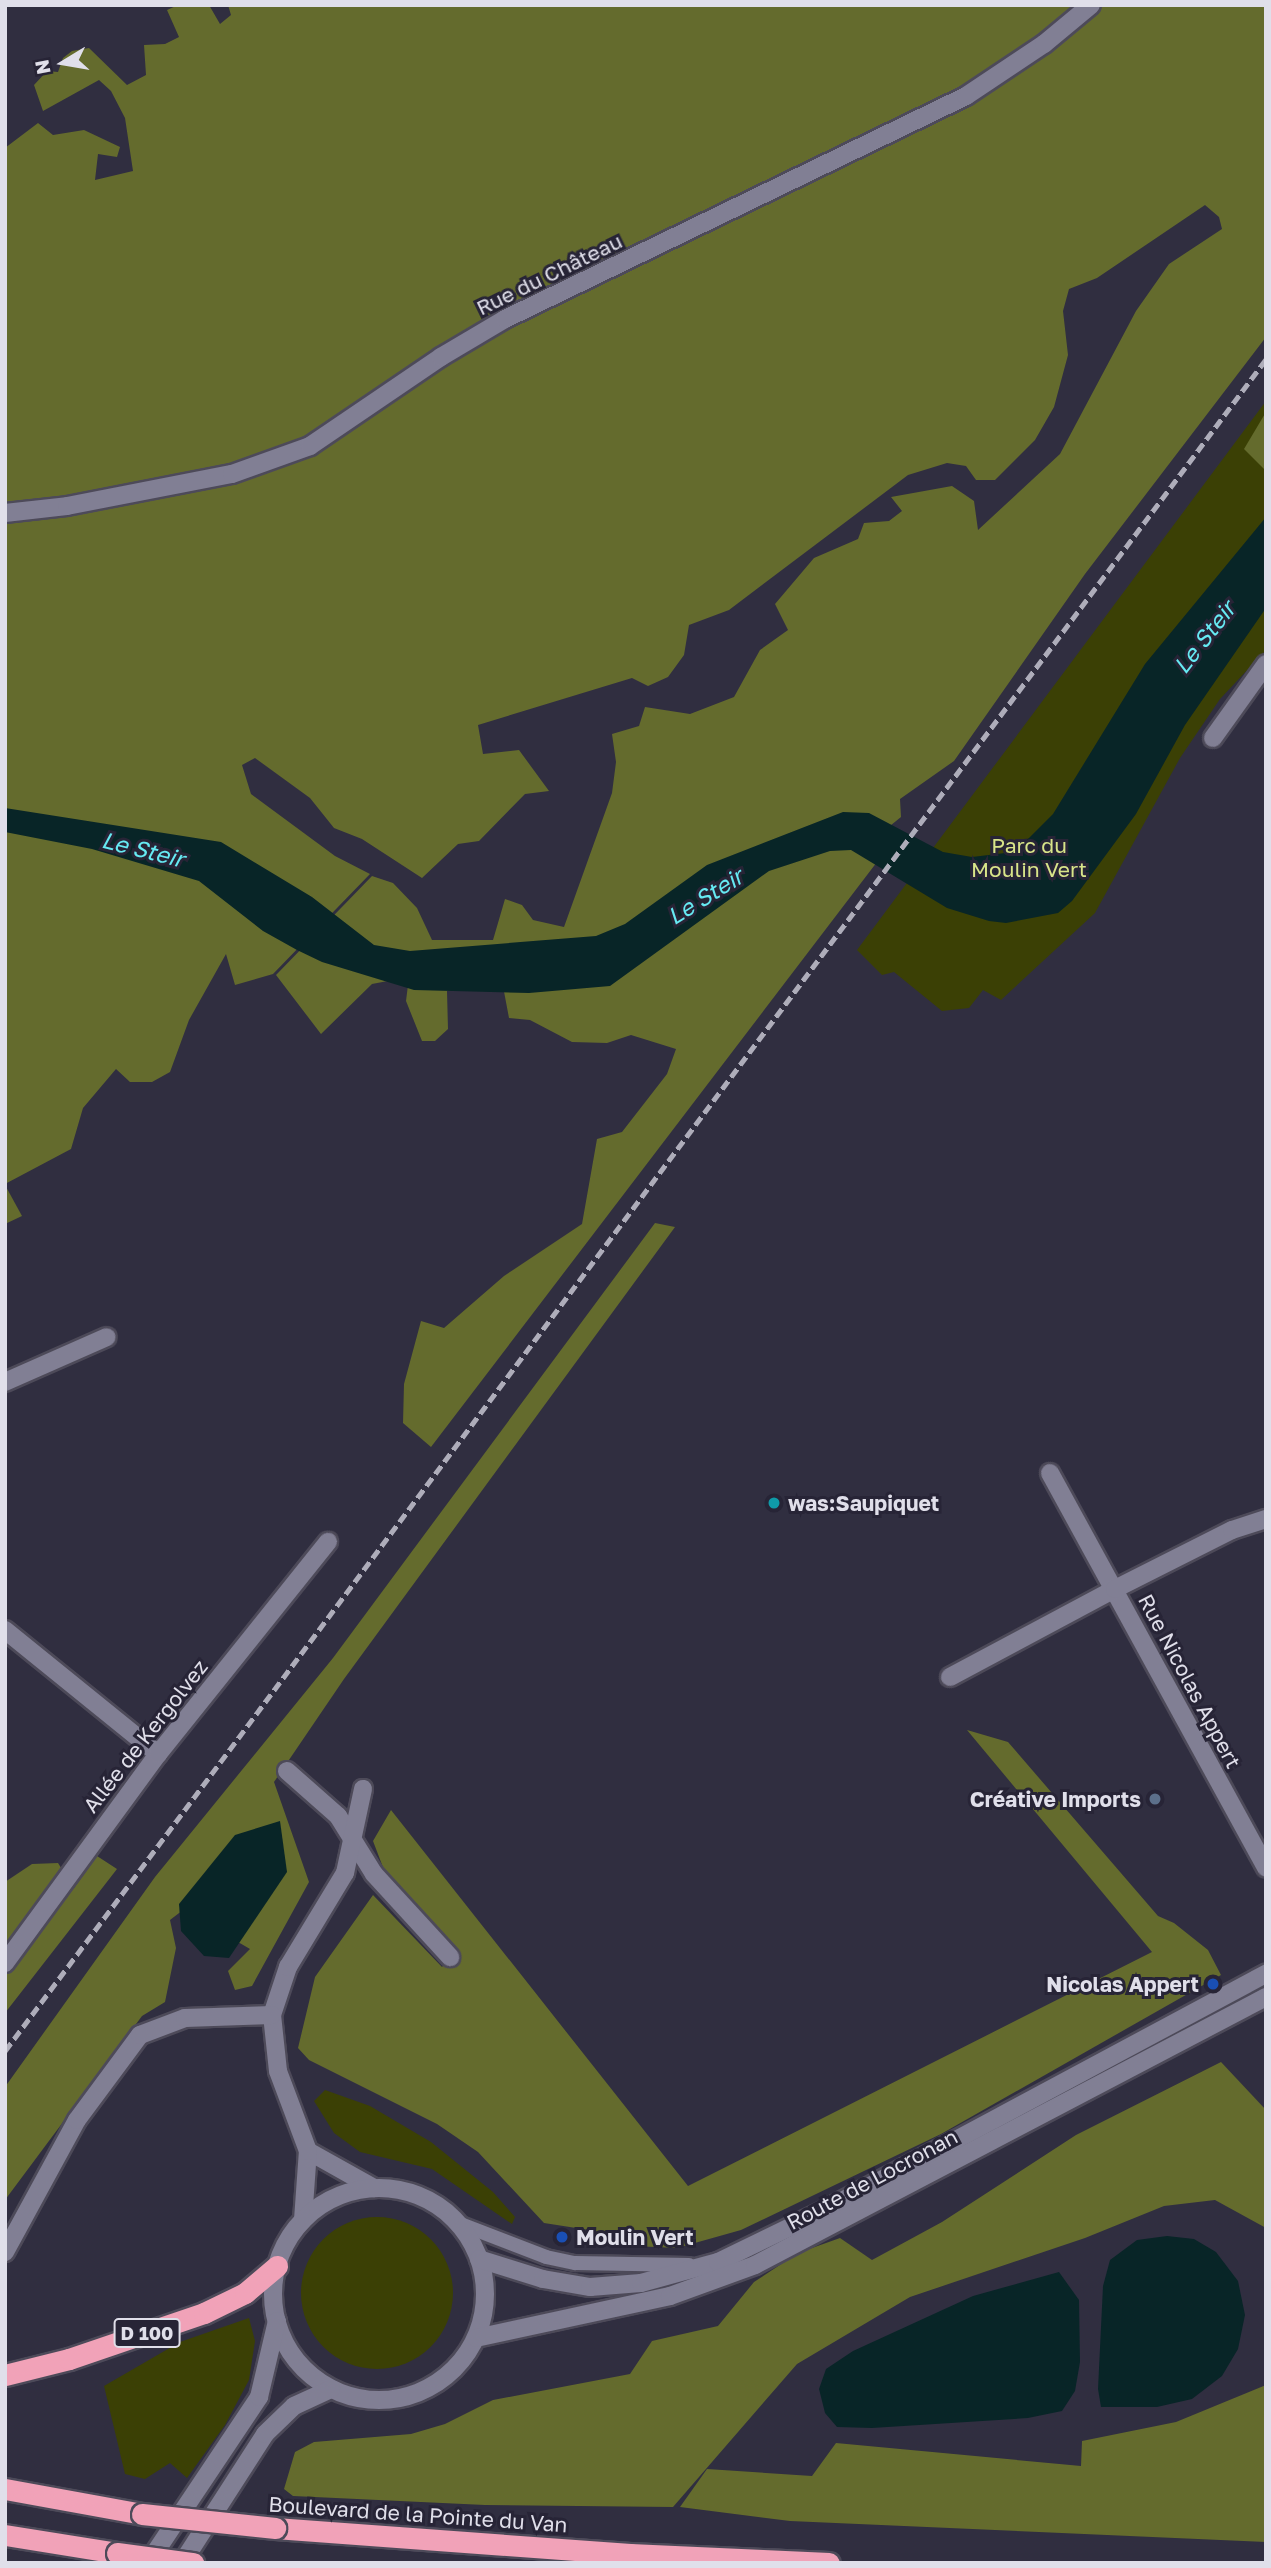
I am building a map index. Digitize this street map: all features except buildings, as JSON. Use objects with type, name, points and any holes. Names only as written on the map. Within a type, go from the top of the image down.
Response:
[{"type":"highway","name":"D 100","points":[[5,2375],[69,2359],[204,2313],[245,2292],[277,2266]]},
{"type":"highway","name":"Boulevard de la Pointe du Van","points":[[5,2489],[142,2514],[275,2528],[631,2554],[829,2563]]},
{"type":"highway","points":[[5,2535],[193,2563]]},
{"type":"street","name":"Rue du Château","points":[[5,513],[67,506],[232,474],[310,446],[441,356],[528,306],[966,96],[1044,44],[1090,5]]},
{"type":"street","points":[[1213,738],[1266,664]]},
{"type":"street","points":[[5,1382],[107,1337]]},
{"type":"street","name":"Rue Nicolas Appert","points":[[1050,1473],[1266,1868]]},
{"type":"street","name":"Rue Nicolas Appert","points":[[950,1677],[1232,1530],[1266,1519]]},
{"type":"street","name":"Allée de Kergolvez","points":[[5,1963],[158,1754],[328,1542]]},
{"type":"street","points":[[5,1630],[158,1754]]},
{"type":"street","points":[[287,1772],[329,1806],[374,1874],[450,1957]]},
{"type":"street","points":[[303,2220],[348,2192],[374,2188],[420,2196],[458,2223],[479,2259],[484,2299],[476,2338],[456,2368],[417,2393],[388,2400],[359,2398],[331,2389],[301,2364],[277,2321],[273,2294],[277,2266],[303,2220],[308,2151],[278,2071],[272,2015],[288,1967],[335,1891],[353,1843],[363,1789]]},
{"type":"street","name":"Route de Locronan","points":[[479,2259],[568,2285],[610,2287],[668,2278],[718,2262],[829,2208],[1266,1974]]},
{"type":"street","name":"Route de Locronan","points":[[476,2338],[670,2296],[755,2265],[1266,1997]]},
{"type":"street","points":[[5,2252],[78,2120],[140,2035],[185,2018],[272,2015]]},
{"type":"street","points":[[308,2151],[374,2188]]},
{"type":"street","points":[[148,2563],[259,2397],[277,2321]]},
{"type":"street","points":[[182,2563],[265,2434],[294,2406],[331,2389]]},
{"type":"lane","name":"Route de Locronan","points":[[458,2223],[546,2258],[575,2263],[655,2267],[718,2262]]},
{"type":"green space","points":[[178,5],[209,5],[220,24],[231,15],[228,5],[1266,5],[1266,337],[1085,574],[954,761],[900,799],[901,817],[880,834],[877,862],[431,1447],[403,1423],[404,1384],[421,1321],[444,1328],[504,1276],[582,1224],[597,1139],[622,1132],[667,1074],[676,1049],[631,1035],[607,1043],[572,1042],[530,1020],[509,1018],[502,981],[447,991],[448,1029],[435,1041],[422,1041],[406,1001],[409,977],[372,984],[321,1034],[276,975],[372,876],[393,883],[417,908],[432,940],[493,940],[505,899],[522,905],[533,920],[564,927],[612,793],[616,762],[612,734],[639,726],[645,707],[690,714],[734,697],[760,650],[788,630],[775,604],[814,558],[858,539],[864,523],[889,521],[902,511],[891,497],[952,486],[974,501],[978,530],[1060,454],[1136,311],[1169,264],[1222,229],[1219,217],[1205,205],[1097,278],[1069,289],[1063,311],[1068,355],[1054,407],[1035,440],[995,480],[976,480],[966,466],[947,463],[908,475],[729,610],[689,625],[684,655],[668,677],[648,686],[632,678],[478,725],[483,754],[519,750],[549,791],[525,794],[479,841],[458,844],[422,878],[362,839],[334,828],[310,798],[255,758],[242,765],[251,794],[335,856],[370,874],[273,974],[235,985],[226,954],[189,1020],[170,1072],[152,1082],[130,1082],[116,1069],[83,1108],[71,1149],[5,1184],[5,148],[38,123],[53,135],[84,130],[120,147],[117,157],[98,154],[95,180],[133,171],[125,118],[111,91],[99,80],[43,111],[34,85],[47,71],[58,72],[63,58],[72,51],[89,48],[127,85],[146,75],[144,45],[165,44],[179,37],[167,10]]},
{"type":"green space","name":"Parc du Moulin Vert","points":[[1266,401],[1266,650],[1220,699],[1180,758],[1095,913],[1001,1000],[983,990],[969,1008],[942,1011],[894,972],[882,975],[857,950]]},
{"type":"green space","points":[[1266,412],[1266,471],[1244,449]]},
{"type":"green space","points":[[5,1185],[22,1216],[5,1224]]},
{"type":"green space","points":[[655,1223],[675,1227],[344,1679],[274,1782],[309,1882],[252,1986],[235,1990],[228,1971],[250,1949],[183,1910],[170,1920],[176,1948],[165,2002],[142,2016],[5,2200],[5,2087],[155,1877],[333,1658]]},
{"type":"green space","points":[[967,1730],[1008,1742],[1158,1916],[1174,1923],[1208,1950],[1221,1975],[941,2134],[741,2230],[677,2248],[589,2244],[589,2230],[544,2223],[478,2152],[437,2124],[309,2060],[298,2048],[315,1977],[373,1895],[442,1967],[456,1951],[384,1870],[373,1841],[391,1810],[688,2186],[1152,1952]]},
{"type":"green space","points":[[97,1856],[117,1869],[5,2013],[5,1882],[32,1864],[58,1863],[74,1888]]},
{"type":"green space","points":[[1221,2062],[1266,2110],[1266,2228],[1215,2200],[1164,2206],[1085,2238],[910,2297],[797,2364],[673,2507],[485,2505],[293,2496],[284,2489],[295,2452],[314,2442],[411,2434],[445,2424],[493,2400],[630,2374],[652,2341],[718,2326],[754,2282],[798,2253],[840,2238],[872,2260],[942,2222],[1076,2135]]},
{"type":"green space","points":[[325,2090],[370,2106],[431,2142],[493,2192],[515,2217],[512,2224],[432,2169],[360,2152],[334,2133],[314,2101]]},
{"type":"green space","points":[[377,2217],[406,2223],[430,2240],[447,2264],[453,2293],[447,2322],[430,2346],[406,2363],[377,2369],[348,2363],[324,2346],[307,2322],[301,2293],[307,2264],[324,2240],[348,2223]]},
{"type":"green space","points":[[249,2318],[255,2341],[249,2380],[225,2425],[187,2478],[170,2463],[145,2479],[125,2474],[104,2386],[180,2342]]},
{"type":"green space","points":[[1266,2385],[1266,2542],[790,2521],[680,2507],[707,2469],[812,2476],[836,2443],[1081,2466],[1082,2441],[1176,2422]]},
{"type":"water","name":"Le Steir","points":[[1266,517],[1266,608],[1185,725],[1136,814],[1072,901],[1058,913],[1006,923],[989,921],[947,908],[851,850],[830,851],[769,871],[610,986],[529,993],[414,990],[322,962],[297,950],[263,931],[199,881],[92,849],[5,832],[5,808],[221,842],[312,897],[374,945],[410,951],[596,936],[625,924],[707,865],[843,812],[869,813],[943,852],[972,857],[1005,853],[1029,838],[1053,814],[1145,664]]},
{"type":"water","points":[[280,1821],[287,1872],[229,1958],[204,1956],[181,1931],[179,1904],[235,1835]]},
{"type":"water","points":[[1167,2236],[1194,2239],[1216,2252],[1238,2281],[1245,2315],[1238,2349],[1222,2376],[1192,2399],[1157,2407],[1101,2407],[1098,2389],[1103,2286],[1110,2260],[1137,2240]]},
{"type":"water","points":[[1059,2272],[1079,2300],[1080,2362],[1075,2391],[1062,2411],[1028,2418],[872,2428],[837,2427],[825,2413],[819,2389],[826,2369],[853,2351],[973,2296]]},
{"type":"railway","points":[[5,2051],[1266,359]]},
{"type":"place","name":"was:Saupiquet","points":[[774,1503]]},
{"type":"place","name":"Créative Imports","points":[[1155,1799]]},
{"type":"place","name":"Nicolas Appert","points":[[1213,1984]]},
{"type":"place","name":"Moulin Vert","points":[[562,2237]]}]
